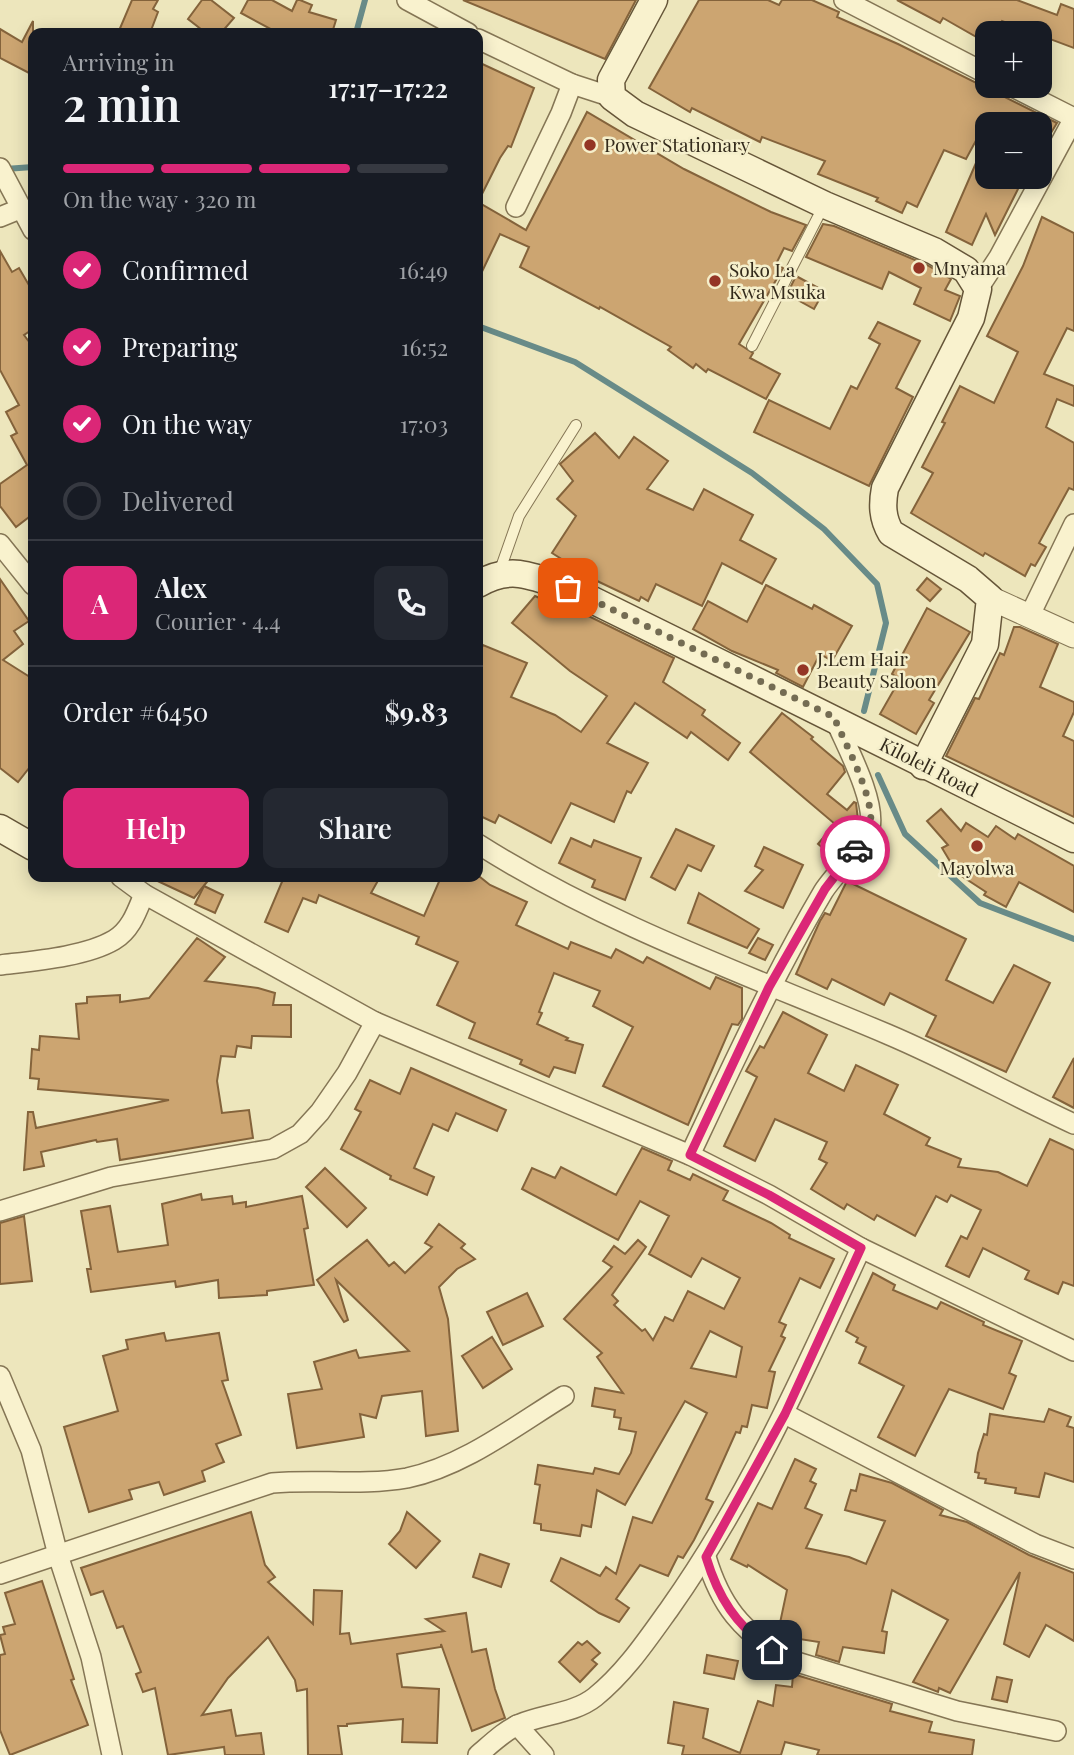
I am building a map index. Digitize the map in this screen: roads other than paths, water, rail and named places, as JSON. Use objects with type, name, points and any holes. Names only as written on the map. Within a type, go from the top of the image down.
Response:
[{"type":"main road","points":[[654,0],[611,80],[612,97],[635,114],[825,205],[934,251],[966,270],[978,289],[971,318],[885,488],[883,513],[891,533],[968,579],[990,598],[985,644],[923,766]]},
{"type":"main road","name":"Kiloleli Road","points":[[488,579],[527,575],[568,588],[834,717],[923,766],[1074,839]]},
{"type":"main road","points":[[0,828],[28,844]]},
{"type":"street","points":[[407,0],[459,28]]},
{"type":"street","points":[[844,0],[975,68]]},
{"type":"street","points":[[483,40],[572,84],[612,97]]},
{"type":"street","points":[[516,207],[572,84]]},
{"type":"street","points":[[978,289],[999,257],[1074,118],[1035,98]]},
{"type":"street","points":[[0,168],[28,219]]},
{"type":"street","points":[[0,217],[22,208]]},
{"type":"street","points":[[1030,615],[1074,524]]},
{"type":"street","points":[[0,544],[28,579]]},
{"type":"street","points":[[990,598],[1074,636]]},
{"type":"street","points":[[690,1155],[769,987],[825,889],[870,831],[871,815],[863,787],[834,717]]},
{"type":"street","points":[[483,847],[511,865],[634,930],[936,1055],[1074,1124]]},
{"type":"street","points":[[128,882],[144,894],[375,1022],[690,1155],[769,1195],[861,1248],[1074,1351]]},
{"type":"street","points":[[0,965],[46,959],[114,940],[132,922],[144,894]]},
{"type":"street","points":[[0,1211],[111,1177],[273,1149],[300,1135],[320,1112],[375,1022]]},
{"type":"street","points":[[478,1755],[517,1725],[572,1709],[592,1699],[621,1674],[706,1557],[785,1414],[861,1248]]},
{"type":"street","points":[[0,1376],[31,1450],[58,1555],[91,1657],[112,1755]]},
{"type":"street","points":[[0,1574],[272,1483],[299,1480],[374,1482],[429,1472],[471,1453],[564,1396]]},
{"type":"street","points":[[785,1414],[1022,1538],[1074,1559]]},
{"type":"street","points":[[706,1557],[717,1592],[726,1607],[760,1641],[784,1658],[957,1711],[1056,1731]]},
{"type":"street","points":[[517,1725],[544,1755]]},
{"type":"lane","points":[[752,346],[825,205]]},
{"type":"lane","points":[[488,579],[519,516],[576,425]]},
{"type":"waterway","points":[[357,28],[365,0]]},
{"type":"waterway","points":[[5,169],[28,167]]},
{"type":"waterway","points":[[483,328],[575,362],[752,473],[824,529],[877,584],[886,623],[864,711]]},
{"type":"waterway","points":[[878,775],[905,834],[980,903],[1074,939]]},
{"type":"place","name":"Power Stationary","points":[[590,145]]},
{"type":"place","name":"Mnyama","points":[[919,268]]},
{"type":"place","name":"Soko La Kwa Msuka","points":[[715,281]]},
{"type":"place","name":"J.Lem Hair Beauty Saloon","points":[[803,670]]},
{"type":"place","name":"Mayolwa","points":[[977,846]]}]
